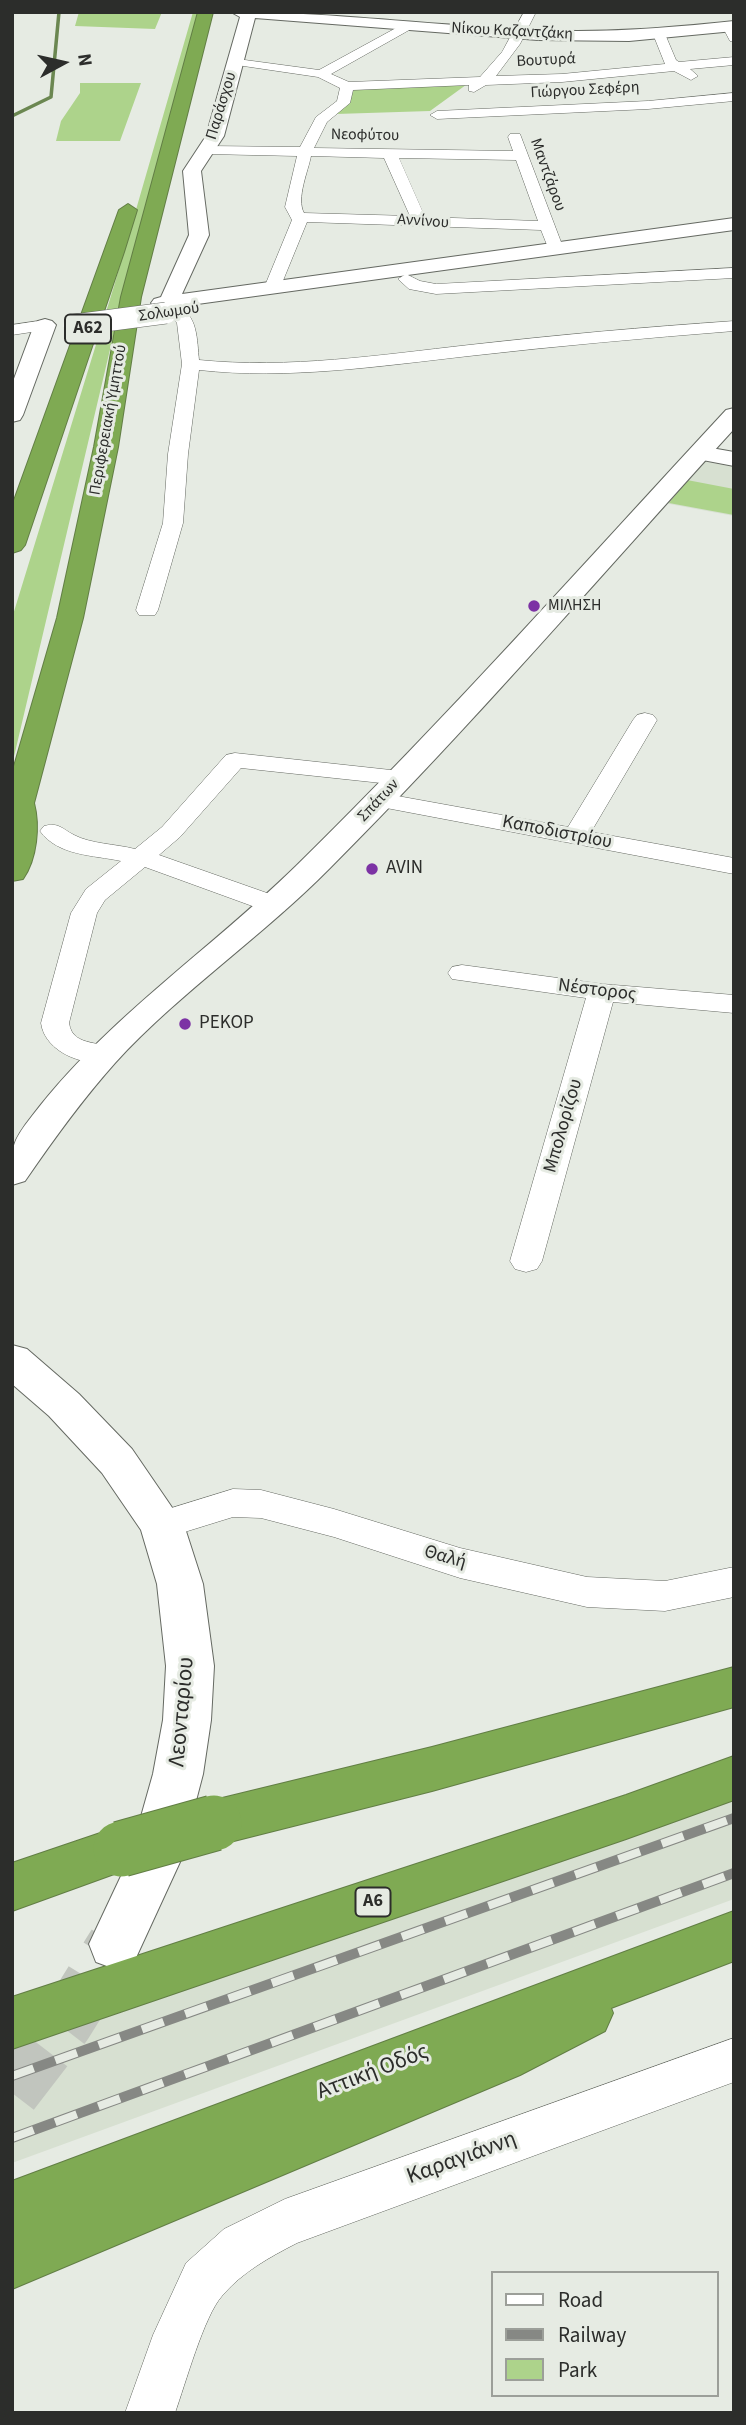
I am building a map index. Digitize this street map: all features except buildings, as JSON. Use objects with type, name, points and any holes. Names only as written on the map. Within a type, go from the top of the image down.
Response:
[{"type":"highway","name":"Περιφερειακή Υμηττού","points":[[12,872],[22,833],[16,816],[70,618],[106,447],[133,287],[206,12]]},
{"type":"highway","name":"Περιφερειακή Υμηττού","points":[[12,545],[36,468],[101,295],[134,189]]},
{"type":"highway","points":[[12,1886],[121,1849],[214,1823],[432,1769],[734,1688]]},
{"type":"highway","name":"Α6","points":[[12,2024],[734,1778]]},
{"type":"highway","points":[[12,2260],[528,2044],[712,1944]]},
{"type":"highway","name":"Αττική Οδός","points":[[12,2210],[712,1944]]},
{"type":"street","name":"Νίκου Καζαντζάκη","points":[[238,12],[381,24],[404,19],[520,35],[603,36],[730,28]]},
{"type":"street","points":[[487,78],[520,35],[530,12]]},
{"type":"street","name":"Παράσχου","points":[[168,308],[172,293],[197,243],[199,217],[192,171],[215,136],[248,13]]},
{"type":"street","points":[[325,75],[404,19]]},
{"type":"street","points":[[659,34],[674,66],[731,97]]},
{"type":"street","points":[[235,61],[325,75],[354,83],[345,101],[321,120],[305,152],[293,207],[299,217],[299,223],[272,288]]},
{"type":"street","name":"Βουτυρά","points":[[354,83],[562,78],[734,61]]},
{"type":"street","points":[[612,73],[661,104]]},
{"type":"street","name":"Γιώργου Σεφέρη","points":[[487,78],[433,118],[731,97]]},
{"type":"street","name":"Μαντζάρου","points":[[505,113],[556,250]]},
{"type":"street","name":"Νεοφύτου","points":[[207,150],[390,153],[430,149],[522,156]]},
{"type":"street","points":[[390,153],[420,222]]},
{"type":"street","name":"Αννίνου","points":[[299,217],[547,226]]},
{"type":"street","name":"Σολωμού","points":[[168,308],[272,288],[734,224]]},
{"type":"street","name":"Σολωμού","points":[[45,326],[734,233]]},
{"type":"street","points":[[406,279],[415,285],[436,289],[734,272]]},
{"type":"street","points":[[147,610],[173,523],[178,454],[191,364],[185,322],[168,308]]},
{"type":"street","points":[[12,330],[45,326],[12,415]]},
{"type":"street","points":[[191,364],[239,369],[365,362],[596,335],[734,326]]},
{"type":"street","name":"Σπάτων","points":[[12,1172],[45,1124],[103,1055],[163,999],[275,905],[381,800],[734,415]]},
{"type":"street","points":[[700,453],[734,459]]},
{"type":"street","points":[[575,836],[596,807],[626,748],[645,720]]},
{"type":"street","points":[[103,1055],[60,1041],[55,1034],[55,1023],[84,913],[95,895],[171,832],[235,760],[400,778]]},
{"type":"street","name":"Καποδιστρίου","points":[[381,800],[734,866]]},
{"type":"street","points":[[53,831],[58,838],[73,844],[141,856],[275,905]]},
{"type":"street","name":"Νέστορος","points":[[462,973],[602,992],[734,1004]]},
{"type":"street","name":"Μπολορίζου","points":[[526,1261],[602,992]]},
{"type":"street","name":"Λεονταρίου","points":[[23,1375],[64,1405],[117,1461],[162,1525],[180,1584],[190,1666],[187,1720],[178,1774],[154,1863],[115,1944]]},
{"type":"street","name":"Θαλή","points":[[162,1525],[233,1503],[261,1504],[334,1523],[460,1563],[587,1592],[664,1596],[734,1582]]},
{"type":"street","name":"Καραγιάννη","points":[[150,2413],[178,2335],[203,2280],[241,2246],[285,2223],[734,2060]]},
{"type":"shaded area","points":[[701,461],[734,467],[734,516],[664,503]]},
{"type":"shaded area","points":[[734,1799],[734,1899],[12,2163],[12,2046],[321,1943]]},
{"type":"green space","points":[[79,12],[162,12],[155,29],[75,26]]},
{"type":"green space","points":[[193,12],[198,12],[125,286],[12,765],[12,618],[114,286]]},
{"type":"green space","points":[[470,82],[430,111],[336,114],[357,86]]},
{"type":"green space","points":[[80,83],[141,83],[120,141],[56,141],[61,121],[80,93]]},
{"type":"green space","points":[[687,480],[734,489],[734,515],[669,503]]},
{"type":"waterway","points":[[12,116],[51,97],[59,12]]},
{"type":"tunnel","points":[[12,2093],[65,2024],[115,1944]]},
{"type":"railway","points":[[12,2076],[734,1818]]},
{"type":"railway","points":[[12,2138],[734,1873]]},
{"type":"place","name":"ΜΙΛΗΣΗ","points":[[534,606]]},
{"type":"place","name":"AVIN","points":[[372,869]]},
{"type":"place","name":"ΡΕΚΟΡ","points":[[185,1024]]}]
